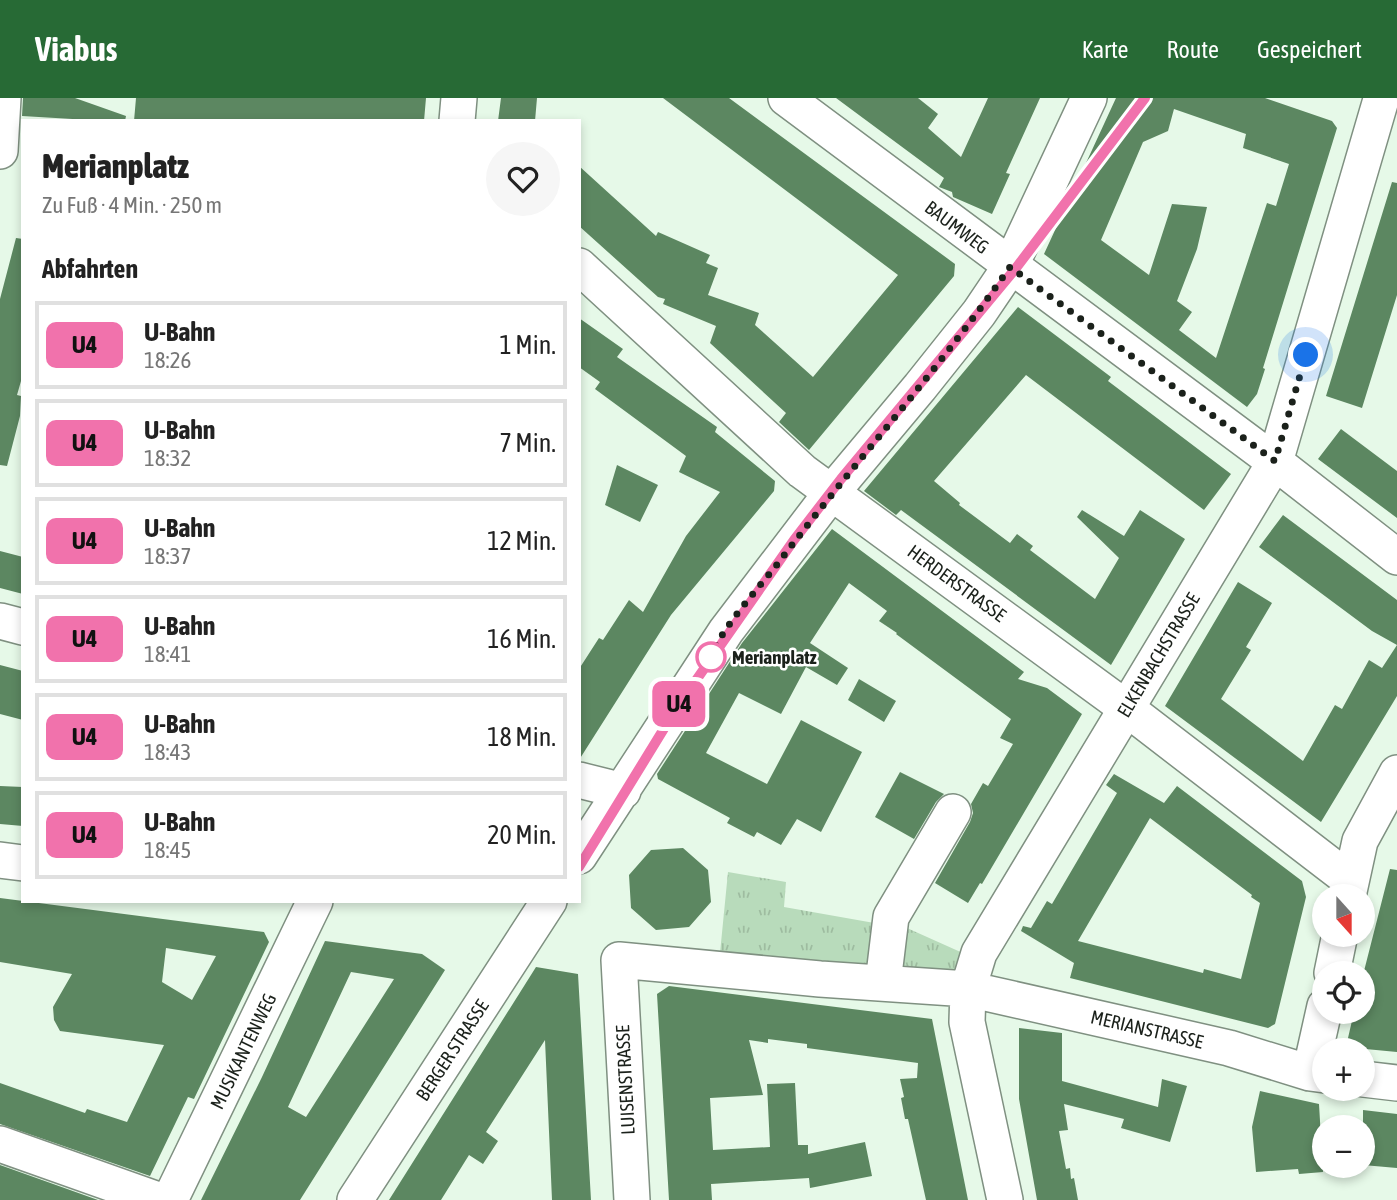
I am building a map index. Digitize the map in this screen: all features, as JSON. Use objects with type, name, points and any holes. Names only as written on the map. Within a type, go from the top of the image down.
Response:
[{"type":"street","points":[[0,151],[3,98]]},
{"type":"street","points":[[457,119],[460,98]]},
{"type":"street","name":"BAUMWEG","points":[[786,98],[1010,267],[1275,461],[1397,557]]},
{"type":"street","points":[[581,853],[726,631],[832,492],[979,313],[1010,267],[1089,98]]},
{"type":"street","name":"ELKENBACHSTRASSE","points":[[1005,1200],[967,1022],[968,989],[979,953],[1275,461],[1381,102]]},
{"type":"street","points":[[1,144],[21,145]]},
{"type":"street","name":"HERDERSTRASSE","points":[[581,268],[802,471],[1126,708],[1345,884]]},
{"type":"street","points":[[0,621],[21,626]]},
{"type":"street","points":[[1351,884],[1360,841],[1397,773]]},
{"type":"street","points":[[581,780],[623,791]]},
{"type":"street","points":[[953,812],[891,918],[883,983],[968,989]]},
{"type":"street","points":[[0,860],[21,863]]},
{"type":"street","name":"MUSIKANTENWEG","points":[[170,1200],[314,903]]},
{"type":"street","name":"BERGER STRASSE","points":[[355,1200],[548,903]]},
{"type":"street","name":"LUISENSTRASSE","points":[[632,1200],[619,960],[883,983]]},
{"type":"street","name":"MERIANSTRASSE","points":[[968,989],[1229,1048],[1312,1072]]},
{"type":"street","points":[[1375,1080],[1397,1083]]},
{"type":"street","points":[[0,1144],[158,1200]]},
{"type":"green space","points":[[728,872],[786,882],[784,907],[880,924],[875,967],[720,953]]},
{"type":"green space","points":[[898,924],[965,954],[960,980],[890,972]]},
{"type":"building","points":[[23,98],[75,98],[126,116],[125,119],[72,119],[22,116]]},
{"type":"building","points":[[136,98],[426,98],[424,119],[134,119]]},
{"type":"building","points":[[501,98],[537,98],[535,119],[498,119]]},
{"type":"building","points":[[663,98],[729,98],[955,264],[954,276],[809,450],[779,422],[786,413],[710,343],[716,326],[663,304],[665,299],[658,297],[581,228],[581,168],[656,236],[658,232],[710,255],[706,263],[718,268],[708,295],[759,313],[755,325],[813,377],[898,275]]},
{"type":"building","points":[[836,98],[918,98],[938,114],[928,128],[961,157],[988,98],[1040,98],[1006,173],[1010,174],[992,214],[953,197],[952,192],[939,187],[944,178]]},
{"type":"building","points":[[1116,98],[1265,98],[1332,121],[1337,128],[1257,394],[1247,407],[1044,254]],"holes":[[[1174,109],[1246,134],[1243,148],[1289,164],[1276,206],[1267,203],[1216,358],[1179,330],[1192,312],[1177,301],[1197,249],[1207,207],[1172,204],[1149,275],[1101,240],[1143,142],[1168,131]]]},
{"type":"building","points":[[1392,182],[1397,183],[1397,295],[1362,408],[1326,396]]},
{"type":"building","points":[[16,238],[21,239],[21,381],[17,395],[21,396],[20,416],[7,466],[0,465],[0,299]]},
{"type":"building","points":[[1018,307],[1111,377],[1108,381],[1231,474],[1204,510],[1026,375],[934,481],[960,503],[959,505],[1010,543],[1017,534],[1033,546],[1030,550],[1095,599],[1119,558],[1077,517],[1082,510],[1124,536],[1140,510],[1185,539],[1111,665],[901,510],[896,515],[864,491]]},
{"type":"building","points":[[581,319],[623,349],[617,357],[717,427],[715,432],[775,481],[774,491],[671,615],[581,757],[581,666],[599,638],[603,640],[629,600],[643,612],[686,536],[720,492],[679,472],[686,456],[595,389],[600,382],[581,368]]},
{"type":"building","points":[[1341,429],[1397,471],[1397,518],[1318,459]]},
{"type":"building","points":[[617,465],[658,485],[640,522],[605,505]]},
{"type":"building","points":[[1283,515],[1397,600],[1397,645],[1372,631],[1259,547]]},
{"type":"building","points":[[832,529],[1024,672],[1018,679],[1047,688],[1082,714],[982,884],[980,883],[968,903],[935,883],[970,822],[973,813],[971,804],[983,783],[988,786],[1013,744],[1000,738],[1011,719],[879,621],[887,611],[849,583],[810,643],[848,668],[837,685],[806,667],[781,714],[739,693],[706,753],[767,784],[801,720],[862,752],[821,832],[797,819],[781,845],[757,832],[754,837],[727,823],[730,818],[658,779],[657,774],[742,643]]},
{"type":"building","points":[[0,551],[21,556],[21,593],[0,588]]},
{"type":"building","points":[[1238,582],[1272,603],[1246,647],[1251,650],[1221,699],[1303,761],[1335,705],[1342,709],[1369,660],[1382,668],[1397,645],[1397,696],[1321,822],[1165,706]]},
{"type":"building","points":[[0,665],[21,670],[21,719],[0,714]]},
{"type":"building","points":[[859,679],[896,701],[884,722],[848,700]]},
{"type":"building","points":[[900,772],[944,794],[936,802],[914,839],[875,817]]},
{"type":"building","points":[[1114,774],[1164,803],[1177,786],[1302,881],[1306,897],[1275,1024],[1268,1028],[1070,978],[1074,963],[1021,931],[1023,926],[1031,928],[1047,901],[1052,904],[1117,793],[1106,785]],"holes":[[[1150,818],[1252,895],[1251,897],[1260,903],[1241,979],[1204,969],[1203,973],[1078,941]]]},
{"type":"building","points":[[0,786],[21,787],[21,826],[0,824]]},
{"type":"building","points":[[683,848],[708,870],[711,902],[689,927],[656,930],[631,908],[629,875],[651,850]]},
{"type":"building","points":[[1390,869],[1397,870],[1397,1052],[1375,1050],[1375,1038],[1348,1038],[1351,1024],[1375,1024],[1375,961],[1367,961],[1370,947],[1376,947],[1376,924]]},
{"type":"building","points":[[0,898],[21,901],[21,903],[39,903],[264,932],[269,942],[194,1099],[188,1097],[150,1176],[0,1124],[0,1083],[85,1113],[87,1109],[127,1122],[164,1045],[60,1031],[54,1020],[53,1007],[72,974],[0,962]],"holes":[[[166,948],[216,956],[192,1000],[162,982]]]},
{"type":"building","points":[[325,941],[422,954],[445,970],[300,1200],[201,1200]],"holes":[[[351,972],[394,979],[306,1117],[288,1107]]]},
{"type":"building","points":[[536,967],[578,974],[591,1200],[552,1200],[545,1040],[486,1132],[498,1141],[483,1164],[469,1155],[441,1200],[389,1200]]},
{"type":"building","points":[[669,986],[932,1019],[968,1200],[926,1200],[901,1098],[904,1097],[900,1079],[917,1078],[918,1063],[807,1048],[807,1044],[768,1039],[768,1043],[749,1040],[763,1095],[710,1098],[713,1150],[770,1147],[767,1084],[795,1083],[798,1145],[808,1145],[808,1154],[865,1142],[872,1176],[810,1188],[809,1178],[711,1184],[712,1200],[669,1200],[657,994]]},
{"type":"building","points":[[1019,1028],[1062,1033],[1062,1081],[1158,1107],[1162,1079],[1187,1086],[1170,1142],[1121,1128],[1124,1119],[1064,1104],[1068,1130],[1059,1131],[1066,1169],[1070,1168],[1071,1179],[1074,1178],[1078,1200],[1037,1200],[1019,1099]]},
{"type":"building","points":[[1260,1091],[1319,1104],[1320,1115],[1312,1115],[1312,1173],[1299,1174],[1298,1169],[1256,1172],[1252,1127]]},
{"type":"building","points":[[1363,1110],[1397,1114],[1397,1168],[1375,1166],[1375,1115],[1363,1115]]},
{"type":"building","points":[[0,1165],[98,1200],[0,1200]]},
{"type":"metro line","name":"U4","points":[[581,864],[643,759],[794,540],[841,479],[1016,268],[1145,98]]},
{"type":"place","name":"Merianplatz","points":[[711,657]]},
{"type":"route","points":[[711,657],[726,631],[832,492],[979,313],[1010,267],[1275,461],[1306,355]]}]
